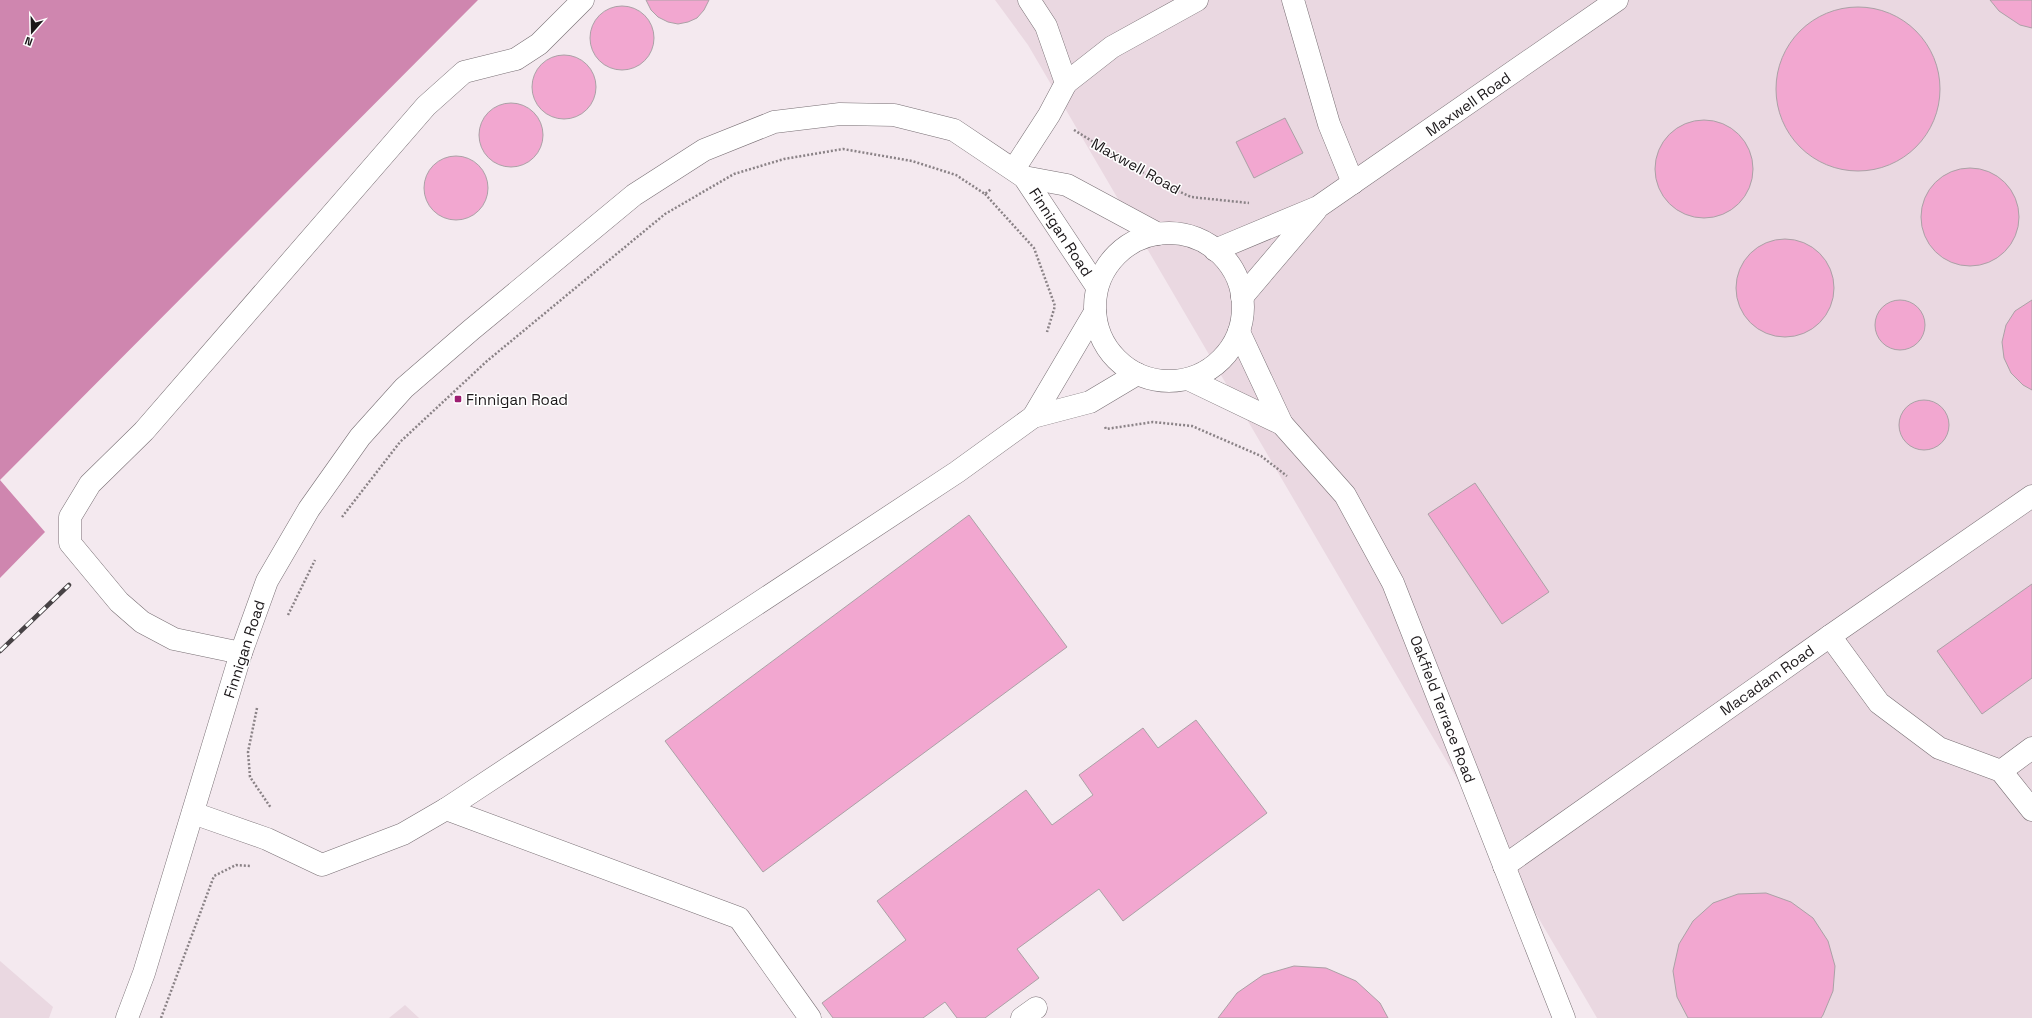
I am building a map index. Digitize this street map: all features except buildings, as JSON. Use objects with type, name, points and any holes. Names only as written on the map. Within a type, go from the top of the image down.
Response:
[{"type":"street","points":[[241,653],[174,639],[142,622],[119,602],[70,543],[70,517],[90,484],[144,431],[426,106],[464,72],[516,60],[539,44],[583,0]]},
{"type":"street","points":[[1029,0],[1046,26],[1066,83]]},
{"type":"street","points":[[1019,173],[1066,83],[1112,46],[1197,0]]},
{"type":"street","points":[[1293,0],[1329,124],[1353,183]]},
{"type":"street","name":"Maxwell Road","points":[[1215,250],[1318,207],[1617,0]]},
{"type":"street","name":"Finnigan Road","points":[[127,1018],[144,974],[241,653],[267,581],[309,510],[360,437],[399,393],[471,330],[634,195],[704,150],[774,122],[840,114],[894,115],[954,130],[1019,173],[1067,185],[1158,234]]},
{"type":"street","name":"Finnigan Road","points":[[1019,173],[1097,287]]},
{"type":"street","name":"Maxwell Road","points":[[1242,297],[1318,207]]},
{"type":"street","points":[[1158,234],[1178,234],[1198,239],[1215,250],[1233,271],[1242,297],[1242,315],[1239,332],[1227,352],[1210,369],[1188,379],[1171,381],[1154,379],[1137,374],[1121,363],[1107,349],[1099,331],[1095,312],[1097,287],[1106,267],[1120,251],[1138,240],[1158,234]]},
{"type":"street","points":[[1033,417],[1095,312]]},
{"type":"street","name":"Oakfield Terrace Road","points":[[1239,332],[1282,424],[1346,495],[1393,583],[1564,1018]]},
{"type":"street","points":[[193,813],[267,839],[322,865],[403,834],[446,809],[957,472],[1033,417],[1090,402],[1137,374]]},
{"type":"street","name":"Oakfield Terrace Road","points":[[1188,379],[1282,424]]},
{"type":"street","name":"Macadam Road","points":[[1504,866],[1830,636],[2032,496]]},
{"type":"street","points":[[1830,636],[1878,703],[1939,748],[2001,771],[2032,810]]},
{"type":"street","points":[[2001,771],[2032,748]]},
{"type":"street","points":[[446,809],[739,918],[810,1018]]},
{"type":"path","name":"Maxwell Road","points":[[1049,115],[1157,180],[1191,197],[1252,203]]},
{"type":"path","points":[[340,520],[400,442],[487,361],[665,214],[734,174],[784,159],[843,149],[920,163],[956,175],[985,194],[1034,248],[1055,306],[1045,340],[1061,370]]},
{"type":"path","points":[[985,194],[1019,173]]},
{"type":"path","points":[[1090,402],[1106,429],[1153,422],[1192,426],[1261,456],[1290,479]]},
{"type":"path","points":[[286,620],[316,558]]},
{"type":"path","points":[[161,1018],[214,876],[236,865],[257,866],[275,815],[250,777],[248,752],[258,700]]},
{"type":"shaded area","points":[[0,0],[478,0],[0,480]]},
{"type":"shaded area","points":[[995,0],[2032,0],[2032,1018],[1597,1018],[1028,45]]},
{"type":"shaded area","points":[[0,480],[45,532],[0,578]]},
{"type":"shaded area","points":[[0,961],[53,1007],[49,1018],[0,1018]]},
{"type":"shaded area","points":[[405,1005],[419,1018],[389,1018]]},
{"type":"railway","points":[[0,651],[69,585]]},
{"type":"place","name":"Finnigan Road","points":[[458,399]]}]
